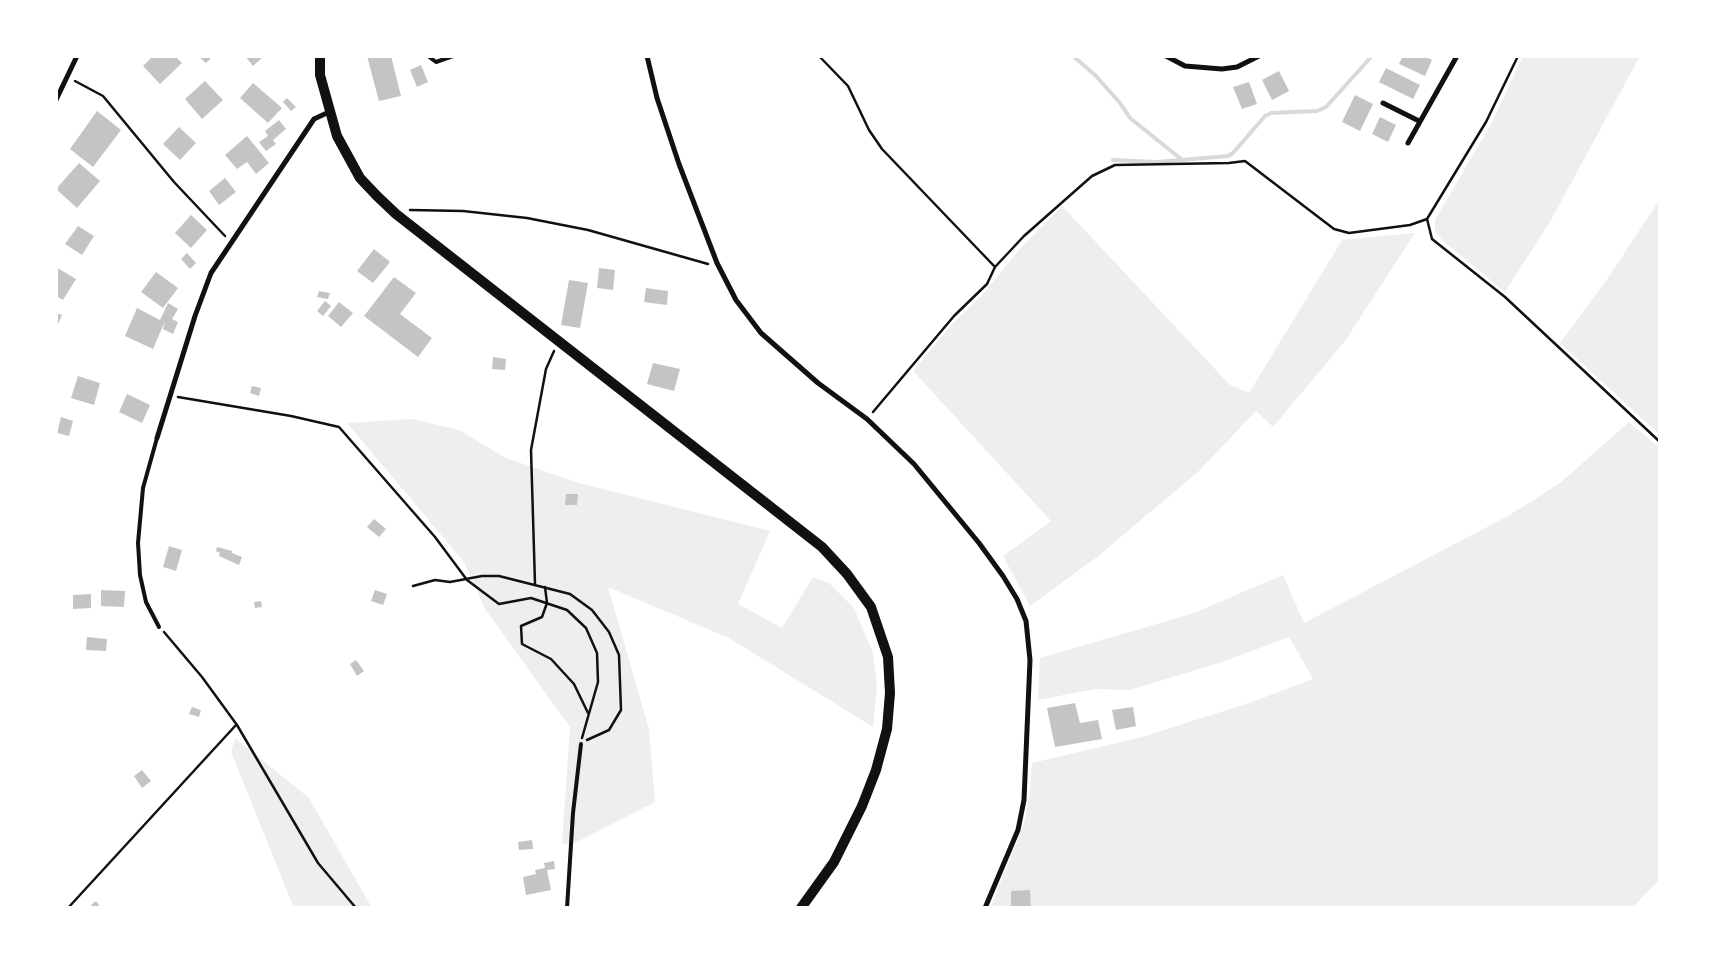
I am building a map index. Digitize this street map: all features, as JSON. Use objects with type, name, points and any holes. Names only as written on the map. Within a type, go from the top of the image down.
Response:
[{"type":"main road","points":[[320,56],[320,75],[329,112],[337,136],[360,178],[396,214],[822,547],[847,574],[871,607],[888,657],[890,693],[887,729],[876,770],[862,806],[834,862],[801,908]]},
{"type":"street","points":[[56,100],[78,56]]},
{"type":"street","points":[[647,56],[657,98],[679,164],[716,263],[736,300],[761,334],[818,382],[867,419],[914,464],[979,543],[1003,576],[1026,622],[1030,660],[1024,800],[1018,830],[985,908]]},
{"type":"street","points":[[1166,56],[1185,66],[1222,69],[1237,67],[1251,58],[1259,56]]},
{"type":"street","points":[[1408,143],[1457,56]]},
{"type":"street","points":[[1383,103],[1419,121]]},
{"type":"street","points":[[157,438],[195,316],[211,273],[314,119],[329,112]]},
{"type":"lane","points":[[428,56],[436,62],[453,56]]},
{"type":"lane","points":[[157,438],[143,488],[138,543],[140,575],[146,602],[159,627]]},
{"type":"lane","points":[[567,908],[573,813],[581,744]]},
{"type":"path","points":[[819,56],[848,86],[869,130],[882,149],[996,267]]},
{"type":"path","points":[[867,419],[922,352],[954,316],[987,284],[996,267],[1024,236],[1092,176],[1115,165],[1229,164],[1245,161],[1334,229],[1349,233],[1410,225],[1427,219],[1486,122],[1518,56]]},
{"type":"path","points":[[68,76],[102,96],[174,182],[230,242]]},
{"type":"path","points":[[396,214],[414,208],[527,218],[588,230],[705,264],[716,263]]},
{"type":"path","points":[[1427,219],[1432,240],[1505,297],[1660,442]]},
{"type":"path","points":[[535,584],[530,450],[546,369],[560,341]]},
{"type":"path","points":[[171,396],[291,416],[339,427],[434,537],[467,580],[499,604],[531,598],[567,610],[586,628],[597,653],[598,682],[581,744]]},
{"type":"path","points":[[412,586],[435,580],[450,582],[482,576],[499,576],[570,594],[592,610],[609,632],[619,655],[621,710],[609,730],[581,744]]},
{"type":"path","points":[[545,587],[547,603],[542,618],[521,626],[522,644],[551,659],[574,684],[589,715]]},
{"type":"path","points":[[159,627],[202,676],[237,725],[318,863],[356,908]]},
{"type":"path","points":[[68,908],[237,725]]},
{"type":"shaded area","points":[[1523,56],[1640,56],[1551,220],[1505,292],[1443,241],[1435,232],[1435,220],[1491,124]]},
{"type":"shaded area","points":[[1660,199],[1660,435],[1560,343],[1608,278]]},
{"type":"shaded area","points":[[1062,206],[1230,385],[1249,393],[1342,240],[1415,233],[1345,341],[1273,427],[1256,411],[1199,471],[1097,557],[1030,606],[1003,556],[1051,521],[913,371],[953,323],[982,295],[1018,251]]},
{"type":"shaded area","points":[[412,419],[459,430],[506,458],[579,483],[770,531],[738,604],[782,628],[813,577],[829,583],[854,608],[873,653],[877,686],[873,727],[729,638],[608,587],[649,729],[655,802],[573,844],[562,844],[570,727],[485,609],[464,562],[347,423]]},
{"type":"shaded area","points":[[1629,422],[1660,448],[1660,879],[1632,908],[990,908],[1024,824],[1030,792],[1032,763],[1142,737],[1249,703],[1313,679],[1289,637],[1225,661],[1130,690],[1095,689],[1038,700],[1040,658],[1191,614],[1283,575],[1304,623],[1508,516],[1560,483]]},
{"type":"shaded area","points":[[235,738],[309,798],[372,908],[294,908],[231,752]]},
{"type":"building","points":[[153,56],[175,56],[182,63],[160,84],[143,66]]},
{"type":"building","points":[[198,56],[213,56],[206,63]]},
{"type":"building","points":[[245,56],[264,56],[253,66]]},
{"type":"building","points":[[367,56],[391,56],[401,96],[379,101]]},
{"type":"building","points":[[1403,56],[1424,56],[1432,60],[1425,76],[1399,64]]},
{"type":"building","points":[[421,65],[428,82],[417,87],[410,70]]},
{"type":"building","points":[[1386,68],[1420,85],[1413,99],[1379,82]]},
{"type":"building","points":[[1279,71],[1289,91],[1272,100],[1262,80]]},
{"type":"building","points":[[205,81],[223,100],[202,119],[185,99]]},
{"type":"building","points":[[1249,82],[1257,104],[1242,109],[1233,87]]},
{"type":"building","points":[[253,83],[282,108],[268,123],[240,98]]},
{"type":"building","points":[[1355,95],[1373,104],[1360,131],[1342,122]]},
{"type":"building","points":[[287,98],[296,107],[291,111],[283,102]]},
{"type":"building","points":[[97,111],[121,130],[93,167],[70,149]]},
{"type":"building","points":[[1380,117],[1396,125],[1388,142],[1372,134]]},
{"type":"building","points":[[279,120],[286,129],[273,140],[276,144],[266,151],[259,142],[268,136],[265,131]]},
{"type":"building","points":[[179,127],[196,143],[180,160],[163,144]]},
{"type":"building","points":[[247,136],[269,163],[256,174],[247,162],[237,169],[225,155]]},
{"type":"building","points":[[79,163],[100,181],[77,208],[56,189]]},
{"type":"building","points":[[225,178],[236,192],[219,205],[209,191]]},
{"type":"building","points":[[191,215],[207,230],[191,248],[175,233]]},
{"type":"building","points":[[78,226],[94,236],[82,255],[65,244]]},
{"type":"building","points":[[374,249],[390,262],[373,283],[357,271]]},
{"type":"building","points":[[187,253],[196,263],[190,269],[181,259]]},
{"type":"building","points":[[56,267],[76,279],[63,300],[56,296]]},
{"type":"building","points":[[599,268],[615,270],[613,290],[597,288]]},
{"type":"building","points":[[156,272],[178,288],[163,308],[141,292]]},
{"type":"building","points":[[394,277],[416,293],[400,314],[432,338],[418,357],[364,316]]},
{"type":"building","points":[[569,280],[588,283],[580,328],[561,325]]},
{"type":"building","points":[[646,288],[668,291],[667,305],[644,302]]},
{"type":"building","points":[[319,291],[330,293],[328,299],[317,297]]},
{"type":"building","points":[[325,301],[331,306],[323,316],[317,311]]},
{"type":"building","points":[[339,302],[353,313],[341,327],[328,316]]},
{"type":"building","points":[[168,303],[178,309],[172,319],[178,322],[173,334],[163,329],[165,321],[153,349],[125,336],[137,308],[160,320]]},
{"type":"building","points":[[56,313],[62,315],[56,329]]},
{"type":"building","points":[[493,357],[506,359],[505,370],[492,369]]},
{"type":"building","points":[[653,363],[680,369],[674,391],[647,384]]},
{"type":"building","points":[[78,376],[100,383],[94,405],[71,398]]},
{"type":"building","points":[[252,386],[261,388],[259,396],[250,393]]},
{"type":"building","points":[[127,394],[150,405],[142,423],[119,412]]},
{"type":"building","points":[[61,417],[73,421],[69,436],[57,433]]},
{"type":"building","points":[[566,494],[578,494],[577,505],[565,505]]},
{"type":"building","points":[[374,519],[386,529],[379,537],[367,527]]},
{"type":"building","points":[[169,546],[182,550],[176,571],[163,567]]},
{"type":"building","points":[[217,547],[232,551],[232,553],[242,557],[239,565],[219,556],[220,553],[216,551]]},
{"type":"building","points":[[101,590],[125,591],[124,607],[101,606]]},
{"type":"building","points":[[375,590],[387,594],[383,605],[371,601]]},
{"type":"building","points":[[91,594],[91,608],[73,609],[73,595]]},
{"type":"building","points":[[261,601],[262,607],[255,608],[254,602]]},
{"type":"building","points":[[87,637],[107,639],[106,651],[86,650]]},
{"type":"building","points":[[356,660],[364,671],[357,676],[350,664]]},
{"type":"building","points":[[1075,703],[1080,723],[1098,720],[1102,739],[1055,747],[1047,708]]},
{"type":"building","points":[[192,707],[201,710],[199,717],[189,714]]},
{"type":"building","points":[[1133,707],[1136,726],[1116,730],[1112,710]]},
{"type":"building","points":[[142,770],[151,781],[142,788],[134,776]]},
{"type":"building","points":[[532,840],[533,849],[519,850],[518,842]]},
{"type":"building","points":[[554,861],[555,869],[547,870],[551,890],[526,895],[523,877],[536,874],[535,870],[545,868],[544,863]]},
{"type":"building","points":[[1030,890],[1031,908],[1011,908],[1011,891]]},
{"type":"building","points":[[96,901],[101,908],[93,908],[91,905]]},
{"type":"waterway","points":[[1073,56],[1096,76],[1120,103],[1130,118],[1181,159]]},
{"type":"waterway","points":[[1113,160],[1157,162],[1228,156],[1233,153],[1265,116],[1271,113],[1317,111],[1326,107],[1372,56]]}]
